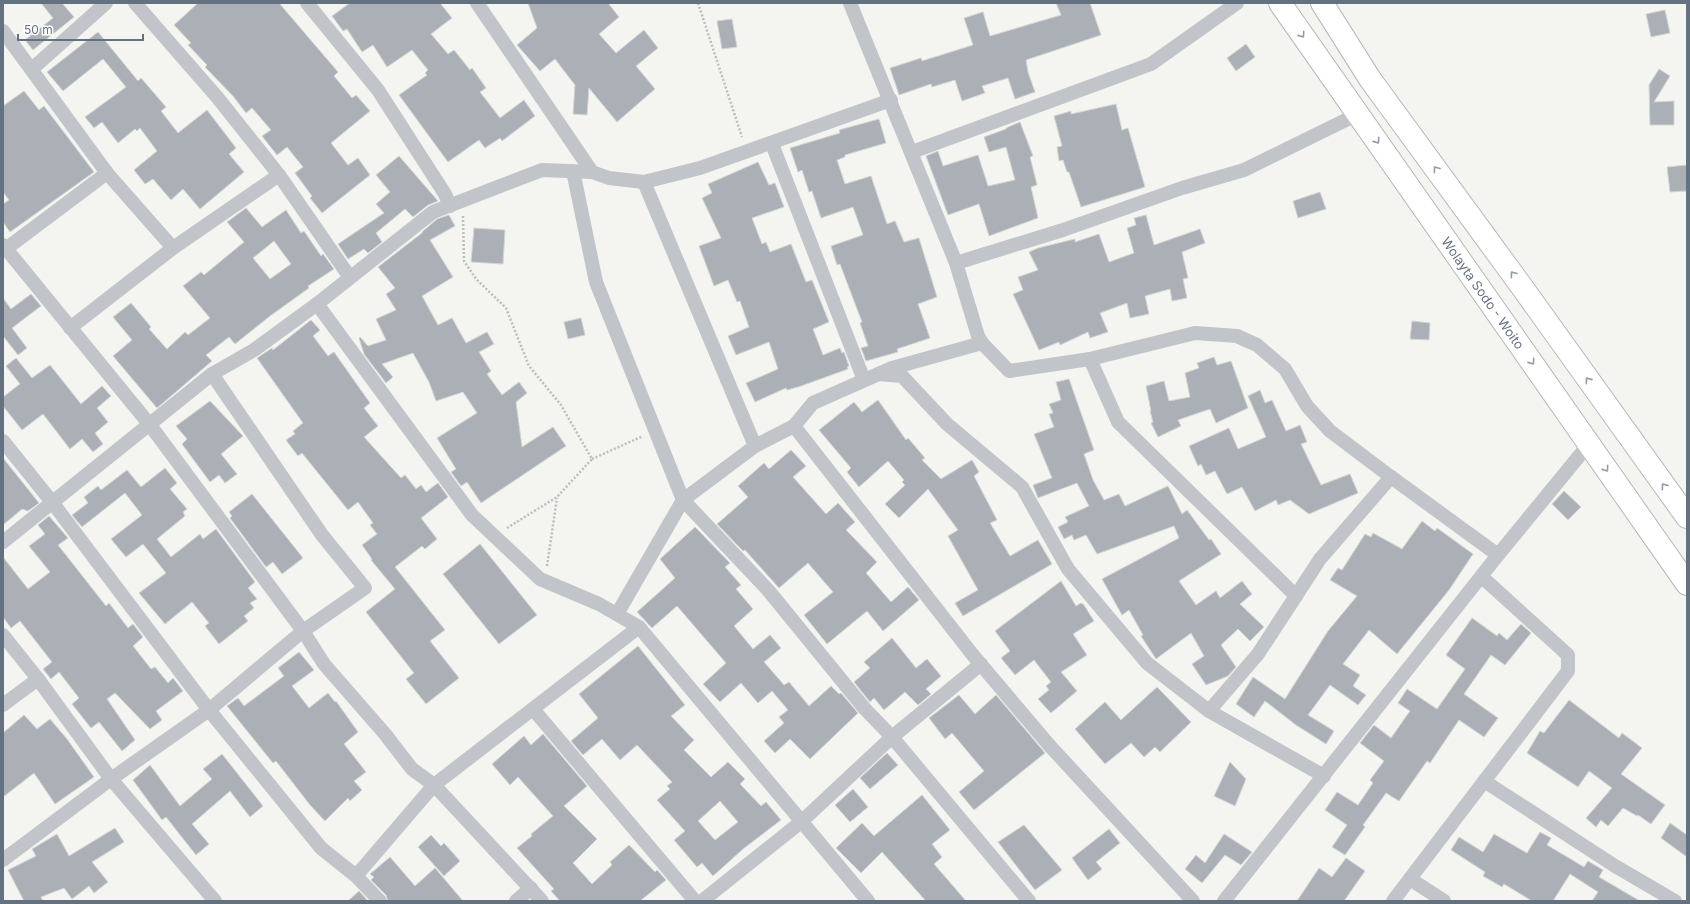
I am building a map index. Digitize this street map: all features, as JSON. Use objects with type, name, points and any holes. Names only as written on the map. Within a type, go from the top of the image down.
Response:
[{"type":"highway","name":"Wolayta Sodo - Woito","points":[[1280,3],[1687,584]]},
{"type":"highway","points":[[1322,3],[1370,79],[1687,517]]},
{"type":"street","points":[[32,69],[106,3]]},
{"type":"street","points":[[135,3],[217,97],[279,175],[349,276]]},
{"type":"street","points":[[307,3],[378,90],[445,194],[456,204]]},
{"type":"street","points":[[477,3],[592,172]]},
{"type":"street","points":[[850,3],[891,100],[956,263],[978,336],[982,343],[1008,370],[1090,359],[1195,333],[1237,336],[1257,345],[1285,369],[1307,406],[1330,431],[1498,555]]},
{"type":"street","points":[[912,152],[1151,64],[1236,3]]},
{"type":"street","points":[[3,31],[107,173],[173,248]]},
{"type":"street","points":[[3,542],[212,374],[254,350],[317,304],[349,276],[433,212],[542,170],[592,172],[610,178],[644,182],[700,168],[772,144],[891,100]]},
{"type":"street","points":[[956,263],[1063,230],[1182,188],[1244,170],[1358,114]]},
{"type":"street","points":[[772,144],[864,380]]},
{"type":"street","points":[[573,171],[596,282],[683,500],[768,590],[865,709],[892,737],[1029,901]]},
{"type":"street","points":[[107,173],[4,248],[150,425],[303,631],[324,664],[385,734],[412,769],[434,785],[542,901]]},
{"type":"street","points":[[70,328],[173,248],[279,175]]},
{"type":"street","points":[[644,182],[755,446]]},
{"type":"street","points":[[317,304],[472,515],[540,579],[572,591],[639,627],[868,901]]},
{"type":"street","points":[[616,614],[683,500],[755,446],[794,426],[813,403],[892,368],[982,343]]},
{"type":"street","points":[[1090,359],[1118,422],[1296,596]]},
{"type":"street","points":[[3,860],[110,779],[209,710],[303,631],[365,588],[322,535],[212,374]]},
{"type":"street","points":[[878,374],[902,376],[947,424],[1022,487],[1068,569],[1147,662],[1209,711],[1324,776]]},
{"type":"street","points":[[794,426],[981,664],[1060,756],[1193,901]]},
{"type":"street","points":[[3,441],[52,502],[209,710],[321,848],[356,876],[380,901]]},
{"type":"street","points":[[1224,901],[1498,555],[1589,444]]},
{"type":"street","points":[[1209,711],[1258,654],[1320,559],[1391,477]]},
{"type":"street","points":[[1393,901],[1568,671],[1568,655],[1482,577]]},
{"type":"street","points":[[356,876],[434,785],[639,627]]},
{"type":"street","points":[[3,635],[38,679],[110,779],[215,901]]},
{"type":"street","points":[[702,901],[801,822],[892,737],[981,664]]},
{"type":"street","points":[[3,704],[38,679]]},
{"type":"street","points":[[534,709],[695,901]]},
{"type":"street","points":[[1484,781],[1615,866],[1675,901]]},
{"type":"street","points":[[1410,879],[1444,901]]},
{"type":"street","points":[[516,901],[531,888]]},
{"type":"path","points":[[698,3],[748,152]]},
{"type":"path","points":[[456,204],[464,261],[476,279],[506,308],[529,366],[561,405],[592,459]]},
{"type":"path","points":[[494,537],[557,497],[592,459],[655,430]]},
{"type":"path","points":[[540,579],[548,563],[557,497]]},
{"type":"building","points":[[41,3],[62,3],[74,17],[33,50],[25,40],[53,18]]},
{"type":"building","points":[[198,3],[279,3],[338,72],[334,76],[352,98],[356,95],[370,111],[331,143],[348,165],[358,158],[370,175],[322,213],[310,198],[312,196],[295,173],[303,167],[287,147],[277,155],[262,136],[271,130],[252,108],[246,113],[233,96],[205,67],[207,65],[188,45],[191,43],[174,25]]},
{"type":"building","points":[[350,3],[440,3],[452,18],[431,34],[448,54],[454,50],[470,70],[472,68],[486,88],[480,92],[500,118],[524,100],[535,116],[502,141],[500,138],[485,148],[479,140],[448,162],[399,95],[427,75],[425,73],[428,70],[412,50],[387,67],[373,45],[362,52],[347,29],[343,31],[332,16]]},
{"type":"building","points":[[528,3],[608,3],[619,17],[599,34],[616,53],[644,30],[658,48],[636,66],[655,89],[617,122],[589,88],[587,115],[573,114],[575,85],[555,59],[540,71],[517,45],[537,28]]},
{"type":"building","points":[[1056,3],[1090,3],[1101,35],[1026,60],[1028,72],[1035,92],[1015,99],[1008,78],[982,86],[985,93],[962,101],[955,80],[932,87],[931,84],[899,95],[890,68],[921,58],[922,61],[973,45],[964,18],[983,12],[990,36],[1061,15]]},
{"type":"building","points":[[1665,10],[1670,33],[1651,37],[1646,14]]},
{"type":"building","points":[[732,19],[737,47],[722,49],[717,21]]},
{"type":"building","points":[[98,32],[138,81],[141,78],[166,107],[161,111],[178,133],[207,110],[236,148],[229,154],[244,172],[200,209],[183,189],[171,200],[153,179],[145,184],[134,170],[157,151],[140,128],[137,131],[135,129],[118,143],[102,122],[94,128],[85,117],[126,87],[103,59],[63,91],[47,72]]},
{"type":"building","points":[[1246,44],[1255,57],[1236,71],[1227,58]]},
{"type":"building","points":[[1659,69],[1670,76],[1654,102],[1674,101],[1674,125],[1650,125],[1649,85]]},
{"type":"building","points":[[24,91],[39,110],[44,106],[94,172],[10,232],[3,222],[3,204],[9,200],[3,192],[3,106]]},
{"type":"building","points":[[1116,104],[1122,130],[1128,128],[1145,187],[1081,207],[1069,172],[1067,172],[1063,160],[1059,161],[1057,147],[1062,146],[1054,116],[1071,111],[1071,114]]},
{"type":"building","points":[[879,119],[886,143],[845,155],[845,157],[837,160],[845,184],[871,176],[887,224],[895,221],[904,242],[919,238],[937,297],[918,304],[930,338],[897,349],[898,352],[866,361],[861,348],[868,346],[860,323],[862,322],[840,264],[837,265],[831,246],[863,235],[853,207],[821,218],[812,191],[809,192],[802,170],[798,172],[790,148],[840,133],[839,130]]},
{"type":"building","points":[[1020,122],[1033,156],[1030,157],[1037,185],[1031,187],[1038,218],[989,236],[979,204],[948,215],[926,156],[938,151],[943,166],[978,155],[988,186],[1015,180],[1006,147],[989,152],[984,137]]},
{"type":"building","points":[[399,156],[438,201],[428,205],[413,217],[405,209],[376,233],[382,242],[368,253],[364,249],[348,259],[338,244],[384,213],[376,204],[390,192],[376,175]]},
{"type":"building","points":[[758,162],[769,185],[775,183],[784,207],[752,218],[762,244],[766,242],[770,252],[791,244],[806,282],[812,280],[829,322],[813,329],[823,355],[840,348],[842,353],[844,352],[849,366],[847,367],[848,369],[801,386],[787,390],[786,388],[755,402],[746,383],[778,369],[769,342],[736,355],[728,336],[749,327],[740,301],[737,302],[728,280],[714,286],[699,246],[721,238],[702,198],[712,193],[708,184]]},
{"type":"building","points":[[1687,165],[1687,191],[1670,192],[1667,167]]},
{"type":"building","points":[[1320,192],[1326,209],[1298,218],[1293,201]]},
{"type":"building","points":[[246,208],[262,227],[286,210],[301,233],[304,231],[321,256],[323,254],[334,269],[308,286],[309,288],[270,316],[235,344],[229,337],[206,355],[212,361],[157,408],[113,356],[132,340],[113,317],[131,303],[151,327],[149,329],[167,349],[185,332],[188,335],[210,318],[183,286],[201,272],[204,275],[244,242],[227,222]],"holes":[[[274,241],[291,264],[270,279],[253,258]]]},
{"type":"building","points":[[449,215],[455,226],[430,240],[453,277],[422,296],[438,325],[452,318],[466,343],[487,332],[494,344],[479,352],[491,371],[487,374],[502,395],[519,382],[527,393],[516,402],[522,447],[553,427],[566,446],[481,503],[467,482],[461,486],[451,472],[456,469],[437,438],[477,413],[463,392],[436,401],[429,382],[413,353],[382,364],[393,377],[386,383],[364,354],[359,338],[360,337],[368,346],[386,340],[376,319],[396,310],[386,294],[395,288],[378,267],[422,233],[437,219]]},
{"type":"building","points":[[1146,215],[1154,245],[1200,229],[1205,243],[1182,252],[1188,278],[1183,279],[1187,298],[1172,301],[1170,289],[1145,296],[1149,314],[1130,318],[1127,303],[1100,313],[1108,332],[1090,338],[1088,332],[1060,345],[1059,342],[1039,350],[1013,294],[1023,290],[1018,277],[1038,270],[1029,252],[1038,248],[1075,239],[1075,242],[1099,234],[1109,262],[1134,253],[1127,228],[1136,225],[1134,218]]},
{"type":"building","points":[[474,228],[505,230],[503,264],[471,262]]},
{"type":"building","points":[[31,294],[41,306],[12,328],[27,348],[18,355],[3,336],[3,298],[11,309]]},
{"type":"building","points":[[581,318],[585,335],[568,339],[564,322]]},
{"type":"building","points":[[311,320],[320,330],[313,336],[328,356],[334,352],[370,403],[364,408],[378,426],[364,437],[401,478],[405,475],[416,489],[421,485],[426,492],[438,483],[448,497],[421,518],[437,539],[425,549],[422,546],[395,567],[445,630],[430,641],[459,678],[426,704],[406,679],[414,673],[366,612],[395,589],[371,560],[372,559],[362,545],[377,534],[370,525],[373,523],[358,502],[348,510],[302,453],[298,456],[286,440],[295,434],[293,431],[303,423],[257,358],[272,348],[273,350]]},
{"type":"building","points":[[1412,321],[1430,323],[1429,340],[1410,339]]},
{"type":"building","points":[[1214,357],[1217,365],[1231,361],[1248,408],[1216,423],[1210,409],[1178,420],[1181,426],[1158,437],[1151,423],[1153,422],[1146,386],[1164,381],[1169,401],[1190,397],[1185,373],[1199,368],[1197,363]]},
{"type":"building","points":[[16,358],[32,378],[50,365],[81,404],[102,386],[111,396],[97,408],[108,422],[95,433],[103,444],[93,452],[82,439],[70,449],[43,414],[22,430],[3,406],[3,397],[20,384],[6,366]]},
{"type":"building","points":[[1069,379],[1094,450],[1084,454],[1093,480],[1104,500],[1119,494],[1125,506],[1168,486],[1182,514],[1187,510],[1209,540],[1211,539],[1221,554],[1179,581],[1196,605],[1216,591],[1220,598],[1242,581],[1252,594],[1240,604],[1264,627],[1250,641],[1238,629],[1221,645],[1236,667],[1228,676],[1206,685],[1192,664],[1204,656],[1191,633],[1156,659],[1141,636],[1143,635],[1129,610],[1122,615],[1102,579],[1179,538],[1174,526],[1097,554],[1086,535],[1074,540],[1072,535],[1064,539],[1058,527],[1068,522],[1065,517],[1089,506],[1077,483],[1038,498],[1033,485],[1052,478],[1034,434],[1054,427],[1049,414],[1053,413],[1049,404],[1061,400],[1056,382]]},
{"type":"building","points":[[1260,390],[1265,403],[1272,400],[1286,431],[1300,425],[1307,442],[1301,444],[1321,485],[1350,474],[1358,493],[1309,514],[1290,500],[1278,505],[1276,500],[1255,511],[1242,487],[1227,494],[1215,471],[1206,475],[1201,464],[1198,466],[1189,446],[1229,428],[1238,449],[1266,437],[1248,396]]},
{"type":"building","points":[[878,400],[906,440],[908,438],[925,458],[922,460],[941,479],[972,460],[979,472],[974,476],[997,520],[990,523],[1010,556],[1038,540],[1052,564],[963,616],[955,603],[978,590],[948,536],[958,530],[928,489],[899,518],[885,504],[905,485],[902,482],[904,480],[888,461],[859,487],[847,472],[851,468],[819,430],[854,402],[862,412]]},
{"type":"building","points":[[210,401],[243,436],[221,454],[237,474],[225,483],[219,475],[210,482],[182,444],[187,439],[176,426]]},
{"type":"building","points":[[791,450],[806,466],[793,477],[826,514],[838,503],[855,522],[846,530],[877,562],[866,573],[891,602],[908,587],[919,600],[883,631],[867,611],[827,644],[804,615],[833,592],[808,563],[779,588],[745,550],[743,551],[717,524],[748,497],[738,486],[764,463],[769,469]]},
{"type":"building","points":[[3,458],[39,503],[28,511],[22,509],[3,525]]},
{"type":"building","points":[[165,468],[177,483],[170,489],[187,509],[183,512],[185,516],[157,539],[171,557],[200,534],[203,539],[216,529],[255,582],[248,588],[257,599],[250,603],[254,608],[244,616],[248,621],[219,644],[205,626],[209,623],[192,602],[165,624],[139,593],[166,573],[143,544],[126,557],[111,539],[142,515],[125,493],[82,527],[72,515],[88,503],[84,497],[98,486],[101,490],[127,470],[141,487]]},
{"type":"building","points":[[1564,491],[1581,507],[1568,520],[1552,504]]},
{"type":"building","points":[[252,494],[303,558],[282,574],[273,562],[266,567],[230,518],[232,516],[229,512]]},
{"type":"building","points":[[49,516],[68,538],[58,545],[106,606],[109,603],[128,628],[133,624],[143,637],[133,646],[151,669],[155,667],[168,683],[173,678],[183,691],[156,711],[162,720],[150,729],[115,693],[107,699],[135,740],[122,751],[99,722],[91,728],[72,704],[79,698],[59,672],[51,679],[43,669],[52,662],[20,621],[11,628],[3,617],[3,557],[28,589],[50,572],[29,546],[45,534],[38,525]]},
{"type":"building","points":[[1422,521],[1435,531],[1437,528],[1473,554],[1449,590],[1397,654],[1369,630],[1343,664],[1360,675],[1353,686],[1366,695],[1358,705],[1330,685],[1308,715],[1334,731],[1326,744],[1296,725],[1265,701],[1254,717],[1236,704],[1253,677],[1285,699],[1328,631],[1357,596],[1330,580],[1338,568],[1342,570],[1365,534],[1371,537],[1373,533],[1402,549]]},
{"type":"building","points":[[695,527],[730,563],[725,567],[741,585],[736,589],[753,609],[734,626],[753,649],[770,635],[781,648],[764,662],[784,685],[789,682],[809,706],[831,686],[839,694],[841,693],[858,713],[810,759],[790,739],[775,753],[764,741],[784,723],[779,717],[788,710],[772,691],[758,703],[741,683],[720,702],[703,684],[726,663],[677,606],[652,628],[637,612],[675,578],[660,559]]},
{"type":"building","points":[[480,544],[537,615],[499,644],[443,574]]},
{"type":"building","points":[[1061,581],[1076,606],[1081,603],[1084,605],[1094,621],[1073,634],[1087,655],[1061,672],[1077,691],[1051,713],[1038,699],[1049,690],[1046,686],[1051,682],[1034,660],[1015,675],[1001,658],[1010,651],[995,631]]},
{"type":"building","points":[[1472,618],[1497,636],[1499,633],[1507,640],[1521,624],[1531,633],[1505,665],[1491,655],[1464,694],[1498,718],[1484,737],[1459,720],[1430,763],[1427,761],[1399,801],[1386,793],[1363,825],[1365,827],[1345,855],[1332,847],[1347,825],[1325,810],[1337,792],[1358,805],[1373,783],[1370,780],[1384,761],[1360,743],[1374,725],[1391,738],[1410,711],[1398,703],[1407,689],[1437,709],[1465,669],[1446,655]]},
{"type":"building","points":[[892,638],[916,668],[927,659],[941,676],[926,689],[931,694],[918,705],[905,692],[884,710],[874,698],[870,702],[854,682],[870,668],[864,662]]},
{"type":"building","points":[[638,646],[685,705],[671,716],[694,740],[684,750],[711,777],[728,762],[745,779],[740,784],[761,806],[766,802],[781,820],[743,849],[713,876],[702,863],[697,867],[674,840],[685,831],[657,800],[670,789],[667,786],[672,782],[637,745],[620,760],[602,739],[583,755],[571,741],[598,718],[579,694]],"holes":[[[720,801],[738,822],[715,840],[698,821]]]},
{"type":"building","points":[[299,652],[314,670],[292,686],[309,708],[328,693],[335,702],[336,701],[358,732],[344,744],[366,772],[354,781],[362,790],[350,801],[348,798],[325,821],[310,805],[276,761],[273,763],[227,706],[238,698],[244,706],[284,676],[278,668]]},
{"type":"building","points":[[1157,687],[1191,722],[1160,752],[1155,747],[1144,757],[1131,743],[1105,764],[1075,729],[1105,702],[1121,720]]},
{"type":"building","points":[[959,695],[975,714],[996,695],[1045,753],[974,810],[959,792],[984,771],[952,733],[945,739],[929,718]]},
{"type":"building","points":[[1569,700],[1619,738],[1622,733],[1642,748],[1621,774],[1665,805],[1651,824],[1638,815],[1637,816],[1623,808],[1608,826],[1601,820],[1596,827],[1586,818],[1612,788],[1589,771],[1578,787],[1527,753],[1540,731],[1544,733]]},
{"type":"building","points":[[24,715],[37,729],[50,719],[67,739],[94,777],[55,804],[34,773],[3,797],[3,733]]},
{"type":"building","points":[[543,734],[587,786],[564,806],[597,839],[573,863],[592,884],[612,865],[610,862],[629,845],[655,872],[657,870],[666,880],[640,901],[560,901],[551,891],[554,889],[517,848],[553,816],[518,777],[510,785],[492,764],[524,736],[531,745]]},
{"type":"building","points":[[887,753],[898,765],[870,789],[860,778]]},
{"type":"building","points":[[222,754],[263,806],[250,817],[230,791],[192,824],[209,844],[196,855],[166,817],[162,820],[133,780],[150,765],[180,806],[212,779],[203,769]]},
{"type":"building","points":[[1230,762],[1246,779],[1235,806],[1214,796]]},
{"type":"building","points":[[853,789],[868,807],[850,822],[835,805]]},
{"type":"building","points":[[922,795],[950,830],[932,844],[942,857],[934,864],[966,901],[926,901],[882,852],[861,873],[836,848],[862,823],[874,836]]},
{"type":"building","points":[[1670,823],[1687,835],[1687,857],[1661,838]]},
{"type":"building","points":[[1024,825],[1062,870],[1035,890],[998,842]]},
{"type":"building","points":[[115,828],[124,842],[92,862],[108,882],[94,893],[89,886],[72,899],[64,888],[41,897],[43,901],[24,901],[8,870],[36,856],[32,849],[57,834],[69,856]]},
{"type":"building","points":[[1109,829],[1120,843],[1096,862],[1102,869],[1088,880],[1072,858]]},
{"type":"building","points":[[1540,832],[1551,838],[1547,845],[1584,867],[1588,861],[1603,870],[1599,877],[1640,901],[1592,901],[1598,892],[1570,874],[1553,901],[1532,901],[1504,884],[1502,887],[1483,876],[1485,872],[1451,850],[1459,837],[1483,852],[1494,834],[1527,853]]},
{"type":"building","points":[[1224,834],[1252,852],[1241,865],[1225,855],[1202,883],[1185,869],[1196,855],[1205,863]]},
{"type":"building","points":[[431,835],[441,846],[444,843],[460,861],[444,876],[418,847]]},
{"type":"building","points":[[390,857],[415,886],[435,868],[463,901],[388,901],[386,895],[371,880],[374,877],[370,874]]},
{"type":"building","points":[[1346,858],[1365,871],[1344,901],[1297,901],[1319,868],[1332,877]]},
{"type":"building","points":[[359,891],[368,901],[348,901]]}]
